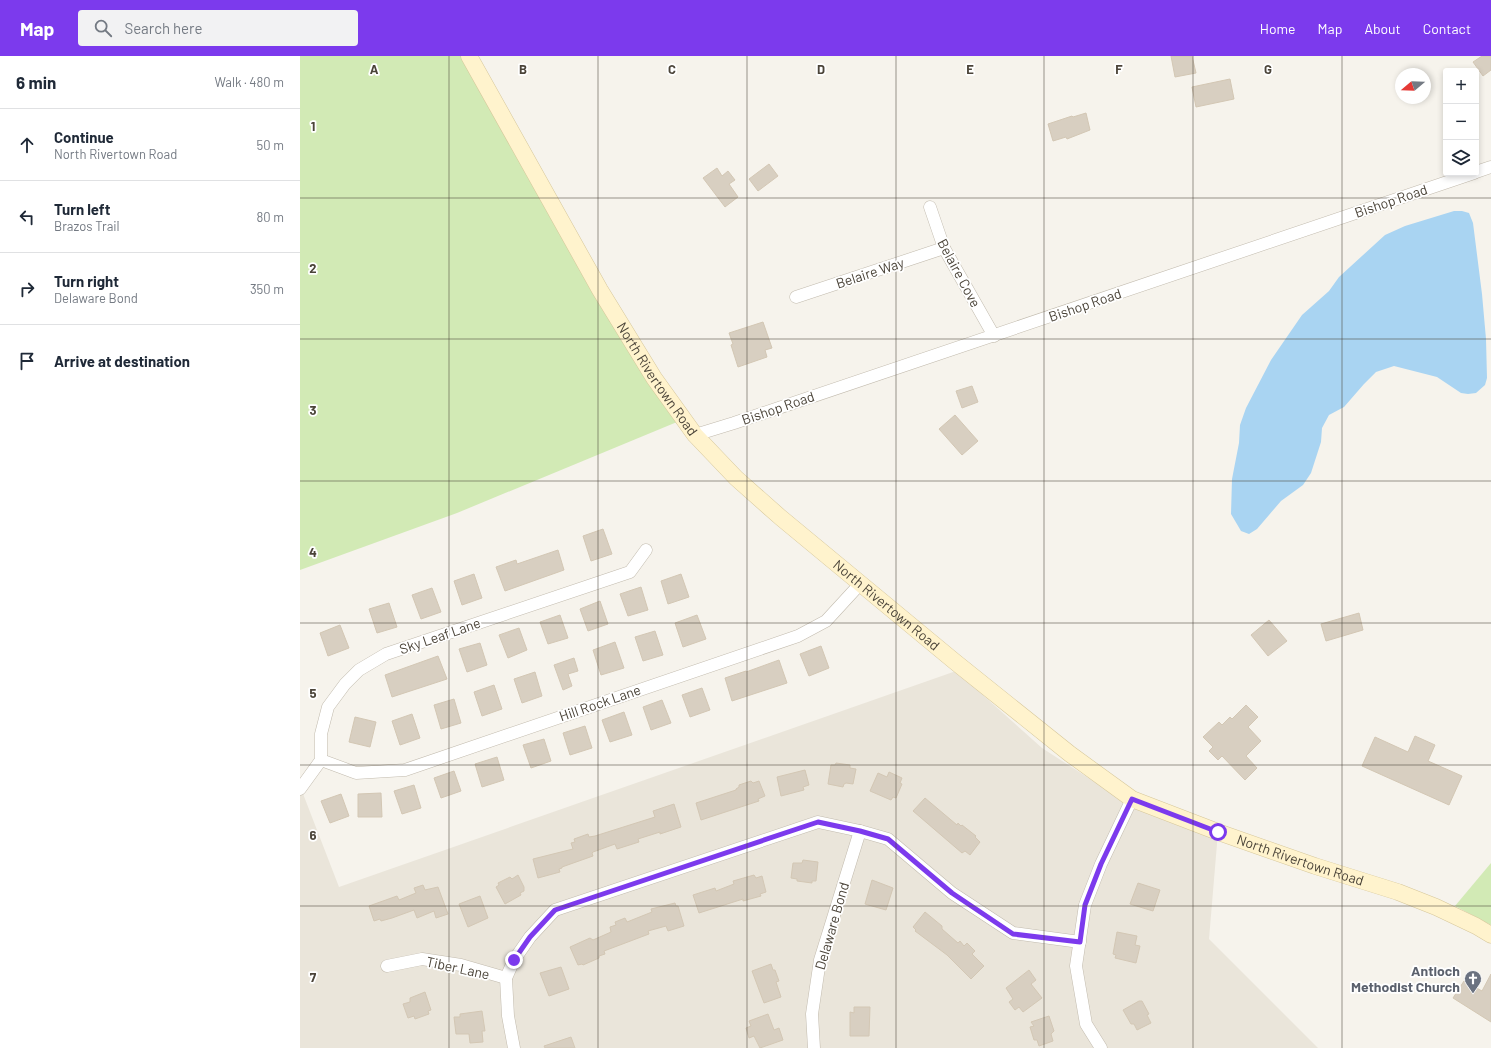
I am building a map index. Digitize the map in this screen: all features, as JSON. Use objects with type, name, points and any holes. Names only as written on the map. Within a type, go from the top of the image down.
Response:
[{"type":"street","name":"North Rivertown Road","points":[[469,56],[600,290],[654,378],[695,435],[736,478],[780,517],[954,661],[1070,754],[1132,799],[1218,832],[1315,866],[1411,897],[1476,926],[1491,935]]},
{"type":"street","name":"Bishop Road","points":[[1479,172],[1491,167]]},
{"type":"street","name":"Bishop Road","points":[[695,435],[994,336],[1466,176]]},
{"type":"street","name":"Belaire Cove","points":[[930,207],[944,248],[994,336]]},
{"type":"street","name":"Belaire Way","points":[[796,297],[944,248]]},
{"type":"street","name":"Sky Leaf Lane","points":[[321,760],[321,734],[328,707],[345,684],[359,670],[392,652],[630,572],[646,550]]},
{"type":"street","name":"Hill Rock Lane","points":[[321,760],[356,773],[405,770],[798,636],[826,621],[860,584]]},
{"type":"street","points":[[300,790],[321,760]]},
{"type":"street","points":[[1101,1048],[1086,1024],[1076,966],[1085,905],[1101,864],[1132,799]]},
{"type":"street","points":[[514,1048],[508,1016],[506,978],[514,960],[530,937],[555,910],[818,822],[888,839],[952,893],[1013,934],[1080,942]]},
{"type":"street","name":"Delaware Bond","points":[[814,1048],[812,1014],[820,960],[860,831]]},
{"type":"street","name":"Tiber Lane","points":[[387,966],[422,959],[462,965],[506,978]]},
{"type":"shaded area","points":[[956,671],[1042,748],[1135,808],[1218,832],[1209,939],[1318,1048],[300,1048],[300,786],[339,887]]},
{"type":"green space","points":[[300,56],[475,56],[677,422],[457,513],[300,570]]},
{"type":"green space","points":[[1491,863],[1491,925],[1455,906]]},
{"type":"water","points":[[1454,211],[1469,213],[1473,223],[1486,339],[1487,378],[1485,385],[1476,393],[1468,394],[1461,393],[1437,377],[1394,366],[1376,372],[1344,407],[1329,415],[1322,428],[1321,442],[1311,473],[1303,485],[1281,501],[1257,529],[1249,534],[1241,531],[1231,514],[1232,479],[1239,443],[1240,425],[1246,408],[1271,360],[1302,315],[1329,291],[1339,277],[1385,235],[1405,226]]},
{"type":"building","points":[[1171,56],[1192,56],[1196,73],[1175,77]]},
{"type":"building","points":[[1482,56],[1491,56],[1491,70],[1483,76],[1479,68],[1477,68],[1473,62]]},
{"type":"building","points":[[1230,79],[1234,99],[1196,107],[1192,87]]},
{"type":"building","points":[[1086,113],[1090,130],[1067,139],[1066,137],[1053,141],[1048,124]]},
{"type":"building","points":[[769,164],[778,176],[758,191],[749,179]]},
{"type":"building","points":[[717,168],[722,176],[728,171],[735,180],[729,184],[738,197],[725,207],[703,178]]},
{"type":"building","points":[[763,322],[772,348],[765,350],[767,357],[738,367],[729,333]]},
{"type":"building","points":[[972,386],[978,402],[962,408],[956,391]]},
{"type":"building","points":[[955,415],[978,441],[962,455],[939,429]]},
{"type":"building","points":[[603,529],[612,554],[591,561],[583,536]]},
{"type":"building","points":[[558,550],[564,570],[505,591],[496,567],[516,560],[517,564]]},
{"type":"building","points":[[474,574],[482,598],[462,605],[454,581]]},
{"type":"building","points":[[681,574],[689,597],[668,604],[661,581]]},
{"type":"building","points":[[641,587],[648,610],[628,616],[620,594]]},
{"type":"building","points":[[432,588],[441,612],[421,619],[412,595]]},
{"type":"building","points":[[600,601],[608,624],[588,631],[580,609]]},
{"type":"building","points":[[389,603],[397,627],[377,633],[369,609]]},
{"type":"building","points":[[1359,613],[1363,630],[1326,641],[1321,624]]},
{"type":"building","points":[[560,615],[568,638],[548,644],[540,622]]},
{"type":"building","points":[[697,615],[706,639],[683,647],[675,623]]},
{"type":"building","points":[[1269,620],[1287,641],[1268,656],[1251,635]]},
{"type":"building","points":[[340,625],[349,648],[328,656],[320,633]]},
{"type":"building","points":[[519,628],[527,650],[508,658],[499,635]]},
{"type":"building","points":[[655,631],[663,655],[643,661],[635,637]]},
{"type":"building","points":[[615,642],[624,668],[601,675],[593,650]]},
{"type":"building","points":[[480,643],[487,665],[467,672],[459,649]]},
{"type":"building","points":[[821,646],[829,668],[809,676],[800,654]]},
{"type":"building","points":[[438,656],[447,679],[392,697],[385,675]]},
{"type":"building","points":[[574,658],[578,671],[568,674],[572,686],[563,690],[554,665]]},
{"type":"building","points":[[779,660],[787,683],[732,701],[725,678]]},
{"type":"building","points":[[535,672],[542,696],[522,703],[514,679]]},
{"type":"building","points":[[494,685],[502,709],[482,716],[474,692]]},
{"type":"building","points":[[702,688],[710,710],[690,717],[682,695]]},
{"type":"building","points":[[454,699],[461,723],[441,729],[434,705]]},
{"type":"building","points":[[662,700],[671,723],[651,730],[643,707]]},
{"type":"building","points":[[1246,705],[1258,717],[1248,727],[1261,741],[1246,756],[1257,768],[1245,780],[1222,756],[1218,760],[1209,751],[1213,747],[1203,737],[1219,722],[1222,725],[1230,717],[1232,719]]},
{"type":"building","points":[[624,712],[632,735],[610,742],[602,720]]},
{"type":"building","points":[[412,714],[420,738],[400,745],[392,721]]},
{"type":"building","points":[[355,717],[376,722],[370,747],[349,742]]},
{"type":"building","points":[[585,726],[592,748],[570,755],[563,733]]},
{"type":"building","points":[[1415,736],[1435,745],[1428,761],[1462,776],[1449,805],[1362,766],[1375,737],[1408,752]]},
{"type":"building","points":[[544,739],[551,761],[531,768],[523,745]]},
{"type":"building","points":[[497,757],[504,780],[482,787],[475,764]]},
{"type":"building","points":[[836,763],[850,765],[850,768],[856,769],[853,784],[846,783],[843,787],[828,784],[831,765],[835,765]]},
{"type":"building","points":[[805,770],[809,785],[803,787],[804,790],[781,796],[777,777]]},
{"type":"building","points":[[454,771],[461,791],[441,798],[434,778]]},
{"type":"building","points":[[889,772],[902,778],[900,783],[902,784],[896,798],[893,797],[891,800],[870,791],[878,773],[887,777]]},
{"type":"building","points":[[751,781],[753,783],[759,781],[765,796],[758,799],[759,801],[701,820],[696,803],[736,790],[739,785]]},
{"type":"building","points":[[414,785],[421,808],[402,814],[394,791]]},
{"type":"building","points":[[381,793],[382,817],[358,817],[358,794]]},
{"type":"building","points":[[341,794],[349,816],[330,823],[321,801]]},
{"type":"building","points":[[925,798],[957,825],[958,823],[961,826],[962,825],[976,836],[975,837],[980,842],[970,855],[965,851],[962,853],[913,811]]},
{"type":"building","points":[[674,804],[681,827],[638,839],[639,842],[617,849],[615,844],[593,852],[593,856],[562,867],[559,869],[560,872],[538,878],[533,859],[573,849],[571,843],[575,842],[574,839],[588,834],[589,837],[595,836],[655,817],[653,811]]},
{"type":"building","points":[[803,860],[818,862],[816,881],[812,881],[812,883],[797,881],[797,879],[791,878],[793,863],[802,863]]},
{"type":"building","points":[[518,875],[524,887],[524,891],[520,893],[521,895],[505,904],[496,887],[499,885],[498,883],[510,877],[512,879]]},
{"type":"building","points":[[754,875],[756,878],[762,876],[766,892],[760,894],[761,896],[743,901],[743,899],[699,913],[693,895],[715,888],[716,891],[734,884],[733,881]]},
{"type":"building","points":[[872,880],[893,888],[886,910],[865,904]]},
{"type":"building","points":[[1138,883],[1160,890],[1153,911],[1130,904]]},
{"type":"building","points":[[423,885],[425,890],[438,887],[448,914],[436,918],[434,911],[417,918],[414,910],[392,918],[374,921],[369,906],[397,896],[399,900],[416,893],[414,888]]},
{"type":"building","points":[[480,896],[488,918],[468,927],[459,904]]},
{"type":"building","points":[[675,903],[676,906],[678,906],[684,926],[668,931],[666,926],[648,931],[649,934],[604,951],[605,954],[599,956],[599,958],[583,965],[578,965],[570,947],[590,938],[593,940],[611,932],[610,927],[616,925],[615,922],[625,918],[627,922],[652,912],[651,909]]},
{"type":"building","points":[[925,912],[942,926],[942,929],[958,943],[960,941],[964,946],[967,943],[975,951],[972,954],[984,966],[971,979],[947,955],[915,931],[916,930],[913,927]]},
{"type":"building","points":[[1117,932],[1137,936],[1135,945],[1140,946],[1136,963],[1115,958],[1116,955],[1113,954]]},
{"type":"building","points":[[771,964],[779,981],[776,982],[781,997],[764,1003],[752,971]]},
{"type":"building","points":[[561,967],[569,989],[549,996],[540,973]]},
{"type":"building","points":[[1029,970],[1036,980],[1031,984],[1042,998],[1023,1012],[1019,1007],[1015,1010],[1009,1002],[1013,999],[1006,988]]},
{"type":"building","name":"Antioch Methodist Church","points":[[1491,974],[1491,1022],[1453,998],[1464,981],[1482,991]]},
{"type":"building","points":[[425,992],[431,1010],[428,1011],[429,1014],[415,1019],[414,1016],[408,1018],[403,1004],[410,1002],[410,998]]},
{"type":"building","points":[[1139,1001],[1142,1001],[1149,1014],[1147,1015],[1151,1023],[1137,1030],[1134,1024],[1131,1024],[1123,1010]]},
{"type":"building","points":[[854,1007],[870,1007],[869,1036],[850,1036],[850,1012],[854,1013]]},
{"type":"building","points":[[482,1011],[485,1031],[482,1031],[483,1042],[470,1043],[469,1034],[456,1034],[454,1017],[460,1017],[460,1014]]},
{"type":"building","points":[[768,1014],[774,1030],[779,1028],[783,1040],[760,1048],[754,1036],[749,1038],[746,1028],[751,1026],[749,1021]]},
{"type":"building","points":[[1049,1016],[1054,1031],[1051,1034],[1053,1041],[1039,1046],[1037,1040],[1034,1040],[1030,1027],[1034,1026],[1031,1022]]},
{"type":"building","points":[[571,1037],[575,1048],[545,1048],[544,1046]]},
{"type":"place","name":"Antioch Methodist Church","points":[[1473,994]]},
{"type":"route","points":[[514,960],[530,937],[555,910],[818,822],[888,839],[952,893],[1013,934],[1080,942],[1085,905],[1101,864],[1132,799],[1218,832]]}]
